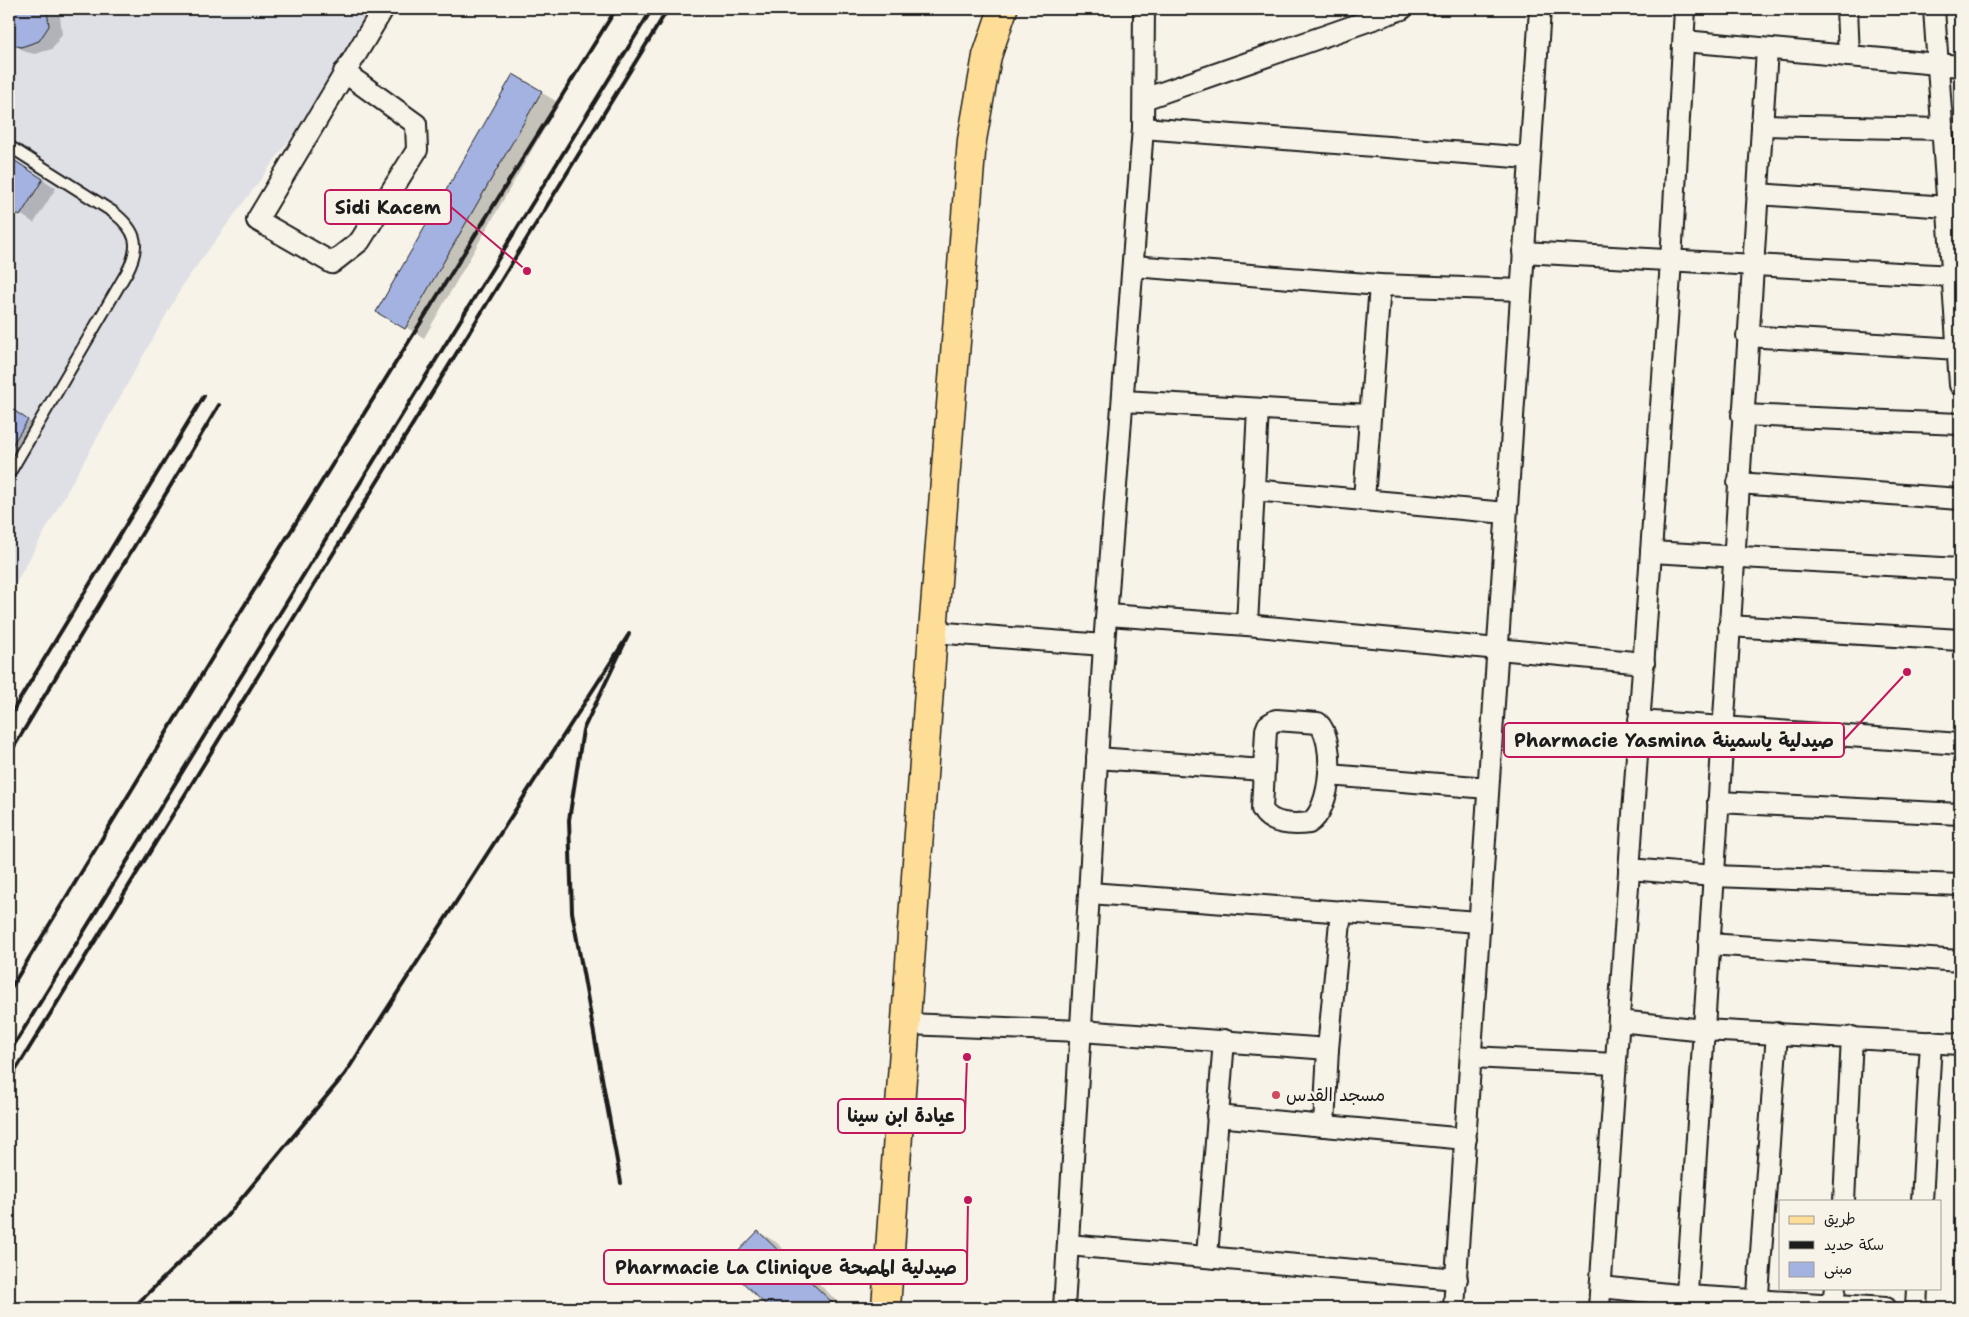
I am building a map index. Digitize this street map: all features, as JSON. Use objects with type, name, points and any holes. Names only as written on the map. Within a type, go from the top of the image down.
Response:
[{"type":"main road","points":[[886,1308],[933,632],[972,140],[987,56],[1003,9]]},
{"type":"street","points":[[344,72],[416,124],[416,150],[360,241],[332,263],[257,220],[344,72],[383,9]]},
{"type":"street","points":[[1064,1308],[1104,645],[1108,615],[1143,128],[1144,9]]},
{"type":"street","points":[[1144,99],[1402,9]]},
{"type":"street","points":[[1454,1308],[1478,922],[1540,9]]},
{"type":"street","points":[[1599,1308],[1672,261],[1685,9]]},
{"type":"street","points":[[1847,9],[1849,56]]},
{"type":"street","points":[[1934,9],[1960,386]]},
{"type":"street","points":[[1684,40],[1767,50],[1960,66]]},
{"type":"street","points":[[1687,1302],[1747,336],[1767,50]]},
{"type":"street","points":[[1762,125],[1942,128]]},
{"type":"street","points":[[1143,128],[1529,158]]},
{"type":"street","points":[[1757,194],[1948,207]]},
{"type":"street","points":[[1523,252],[1952,276]]},
{"type":"street","points":[[1133,266],[1380,285],[1521,290]]},
{"type":"street","points":[[1364,499],[1380,285]]},
{"type":"street","points":[[1747,336],[1958,348]]},
{"type":"street","points":[[1123,401],[1369,415]]},
{"type":"street","points":[[1247,625],[1258,409]]},
{"type":"street","points":[[1742,416],[1960,424]]},
{"type":"street","points":[[1738,483],[1960,499]]},
{"type":"street","points":[[1253,490],[1506,513]]},
{"type":"street","points":[[1651,552],[1960,569]]},
{"type":"street","points":[[1108,615],[1247,625],[1644,663]]},
{"type":"street","points":[[1729,626],[1960,640]]},
{"type":"street","points":[[933,632],[1104,645]]},
{"type":"street","points":[[1276,720],[1318,723],[1326,734],[1329,775],[1324,804],[1316,818],[1309,823],[1283,823],[1269,818],[1262,809],[1264,770],[1268,725],[1276,720]]},
{"type":"street","points":[[1639,721],[1723,725],[1960,744]]},
{"type":"street","points":[[1097,758],[1264,770]]},
{"type":"street","points":[[1329,775],[1488,788]]},
{"type":"street","points":[[1718,802],[1960,814]]},
{"type":"street","points":[[1629,869],[1714,876],[1960,885]]},
{"type":"street","points":[[1090,893],[1341,910],[1478,922]]},
{"type":"street","points":[[1324,1126],[1328,1049],[1341,910]]},
{"type":"street","points":[[1710,944],[1960,961]]},
{"type":"street","points":[[1619,1021],[1704,1030],[1960,1044]]},
{"type":"street","points":[[907,1024],[1081,1031],[1328,1049]]},
{"type":"street","points":[[1757,1304],[1777,1033]]},
{"type":"street","points":[[1844,1200],[1852,1037]]},
{"type":"street","points":[[1208,1256],[1224,1040]]},
{"type":"street","points":[[1922,1200],[1931,1042]]},
{"type":"street","points":[[1471,1058],[1616,1064]]},
{"type":"street","points":[[1217,1116],[1466,1139]]},
{"type":"street","points":[[1068,1245],[1456,1279]]},
{"type":"street","points":[[1601,1287],[1687,1302],[1757,1304],[1833,1300],[1878,1308]]},
{"type":"street","points":[[1916,1308],[1917,1290]]},
{"type":"lane","points":[[9,146],[114,212],[126,223],[132,232],[136,249],[127,272],[9,474]]},
{"type":"shaded area","points":[[9,9],[386,9],[184,283],[9,595]]},
{"type":"building","points":[[9,9],[47,9],[49,26],[39,41],[21,47],[9,44]]},
{"type":"building","points":[[513,74],[542,91],[405,329],[376,312]]},
{"type":"building","points":[[9,157],[43,179],[20,216],[9,209]]},
{"type":"building","points":[[9,407],[28,420],[9,450]]},
{"type":"building","points":[[758,1231],[838,1308],[769,1308],[725,1265]]},
{"type":"building","points":[[708,1302],[715,1308],[702,1308]]},
{"type":"railway","points":[[9,991],[223,640],[616,9]]},
{"type":"railway","points":[[9,1053],[652,9]]},
{"type":"railway","points":[[9,1081],[668,9]]},
{"type":"railway","points":[[9,717],[204,396]]},
{"type":"railway","points":[[9,755],[219,405]]},
{"type":"railway","points":[[133,1308],[226,1217],[345,1074],[629,634],[583,730],[569,820],[572,912],[621,1183]]},
{"type":"place","name":"Sidi Kacem","points":[[527,271]]},
{"type":"place","name":"Pharmacie Yasmina صيدلية ياسمينة","points":[[1907,672]]},
{"type":"place","name":"عيادة ابن سينا","points":[[967,1057]]},
{"type":"place","name":"مسجد القدس","points":[[1276,1095]]},
{"type":"place","name":"Pharmacie La Clinique صيدلية المصحة","points":[[968,1200]]}]
